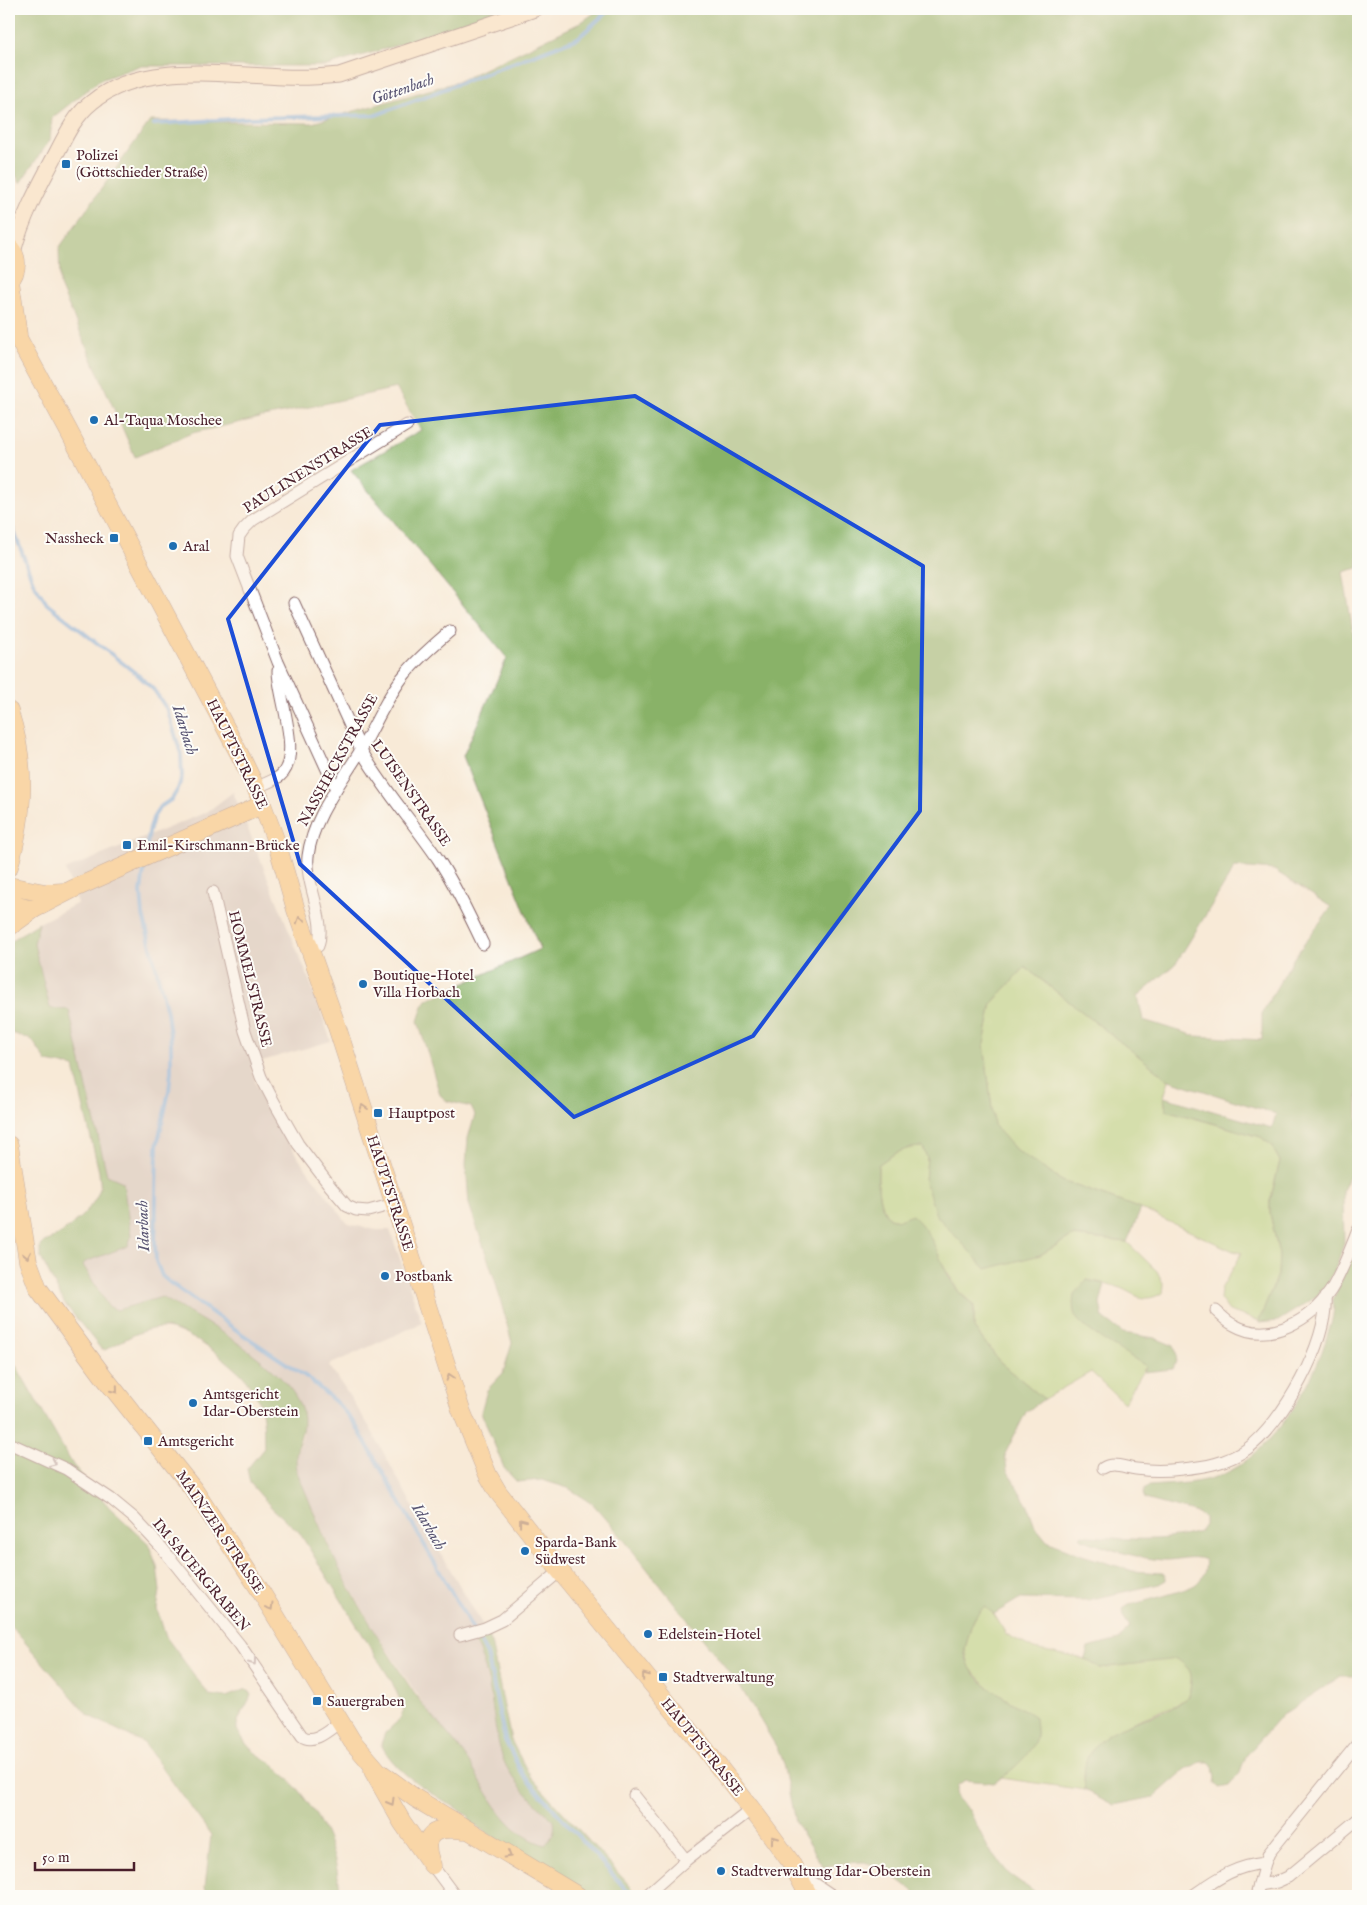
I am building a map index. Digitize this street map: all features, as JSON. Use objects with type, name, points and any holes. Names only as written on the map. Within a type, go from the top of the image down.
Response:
[{"type":"main road","name":"HAUPTSTRASSE","points":[[11,249],[16,267],[9,281],[14,331],[256,788],[277,844],[310,951],[335,1020],[461,1410],[481,1462],[498,1492],[701,1744],[752,1809],[795,1870]]},
{"type":"main road","points":[[9,711],[16,738],[23,782],[20,819],[9,867]]},
{"type":"main road","points":[[9,927],[34,909],[73,889],[262,805]]},
{"type":"main road","points":[[9,886],[46,893],[73,889]]},
{"type":"main road","points":[[9,898],[21,908],[34,909]]},
{"type":"main road","name":"MAINZER STRASSE","points":[[9,1145],[11,1173],[28,1261],[38,1288],[98,1369],[194,1490],[258,1587],[340,1722],[367,1760]]},
{"type":"main road","points":[[367,1760],[386,1778],[466,1830],[578,1896]]},
{"type":"main road","points":[[367,1760],[402,1822],[432,1865]]},
{"type":"main road","points":[[432,1865],[426,1844],[431,1835],[445,1828],[466,1830]]},
{"type":"main road","points":[[795,1870],[809,1896]]},
{"type":"street","points":[[11,249],[30,205],[79,115],[105,93],[147,77],[175,74],[284,77],[339,75],[536,9]]},
{"type":"street","points":[[9,229],[30,205]]},
{"type":"street","name":"PAULINENSTRASSE","points":[[336,789],[278,662],[237,556],[239,536],[253,520],[407,425]]},
{"type":"street","name":"LUISENSTRASSE","points":[[294,603],[361,750],[455,887],[483,944]]},
{"type":"street","name":"NASSHECKSTRASSE","points":[[310,951],[318,946],[320,934],[308,868],[309,848],[316,827],[336,789],[406,673],[450,631]]},
{"type":"street","name":"PAULINENSTRASSE","points":[[256,788],[279,776],[286,769],[289,754],[289,736],[278,676],[278,662]]},
{"type":"street","name":"HOMMELSTRASSE","points":[[213,892],[245,1031],[261,1077],[298,1144],[347,1206],[356,1210],[368,1211],[394,1204]]},
{"type":"street","points":[[1216,1311],[1240,1328],[1258,1332],[1285,1328],[1309,1314],[1326,1297],[1338,1276],[1358,1230]]},
{"type":"street","points":[[1103,1468],[1116,1465],[1145,1470],[1182,1469],[1223,1461],[1248,1449],[1286,1405],[1299,1383],[1318,1340],[1325,1313],[1326,1297]]},
{"type":"street","name":"IM SAUERGRABEN","points":[[9,1442],[66,1469],[111,1499],[134,1518],[162,1548],[240,1645],[302,1736],[306,1739],[312,1739],[340,1722]]},
{"type":"street","points":[[463,1634],[485,1628],[502,1620],[560,1571]]},
{"type":"street","points":[[1257,1891],[1265,1863],[1276,1844],[1358,1743]]},
{"type":"street","points":[[634,1796],[686,1860]]},
{"type":"street","points":[[649,1893],[686,1860],[752,1809]]},
{"type":"street","points":[[1257,1891],[1288,1877],[1358,1819]]},
{"type":"street","points":[[1192,1896],[1227,1873],[1242,1866],[1265,1863]]},
{"type":"street","points":[[432,1865],[455,1896]]},
{"type":"street","name":"HAUPTSTRASSE","points":[[795,1870],[832,1896]]},
{"type":"highlighted area","points":[[635,396],[923,566],[920,811],[753,1036],[574,1117],[300,864],[228,619],[380,425]]},
{"type":"shaded area","points":[[233,792],[314,992],[331,1041],[262,1061],[263,1065],[251,1068],[256,1084],[297,1156],[348,1224],[376,1230],[390,1230],[422,1323],[329,1365],[369,1426],[406,1494],[488,1634],[473,1640],[482,1654],[503,1761],[521,1788],[554,1821],[556,1828],[551,1839],[545,1845],[532,1841],[506,1821],[481,1785],[468,1760],[429,1713],[374,1629],[338,1565],[297,1472],[296,1456],[303,1434],[302,1412],[290,1388],[233,1339],[163,1297],[117,1310],[109,1306],[83,1265],[123,1182],[107,1175],[57,1009],[50,1008],[34,944],[39,923],[78,903],[65,870],[207,812]]},
{"type":"green space","points":[[9,9],[503,9],[405,43],[326,66],[139,66],[100,80],[52,118],[50,140],[20,183],[9,162]]},
{"type":"green space","points":[[600,9],[1358,9],[1358,568],[1343,572],[1358,662],[1358,1159],[1343,1190],[1344,1243],[1337,1264],[1327,1285],[1316,1297],[1278,1321],[1259,1323],[1278,1275],[1279,1255],[1270,1213],[1270,1202],[1280,1161],[1271,1145],[1261,1137],[1166,1110],[1164,1097],[1272,1128],[1276,1114],[1169,1080],[1025,967],[992,1003],[984,1044],[994,1125],[1016,1150],[1062,1181],[1141,1209],[1127,1242],[1072,1236],[1040,1255],[986,1269],[936,1215],[925,1181],[927,1158],[923,1147],[910,1148],[899,1152],[878,1165],[880,1199],[889,1218],[899,1220],[912,1215],[921,1224],[928,1233],[952,1282],[961,1294],[974,1305],[974,1328],[999,1361],[1044,1399],[1026,1412],[1005,1454],[1007,1470],[1028,1506],[1035,1526],[1047,1541],[1082,1555],[1133,1571],[1163,1573],[1166,1577],[1166,1580],[1159,1584],[1088,1600],[1019,1599],[994,1614],[985,1607],[977,1615],[972,1625],[965,1648],[967,1660],[972,1670],[991,1689],[1035,1717],[1036,1737],[1024,1757],[1000,1779],[994,1783],[965,1780],[958,1785],[956,1794],[958,1800],[969,1810],[988,1848],[1009,1874],[1040,1896],[920,1896],[883,1868],[864,1862],[823,1867],[795,1822],[783,1764],[777,1748],[738,1683],[620,1535],[592,1503],[568,1488],[542,1480],[517,1482],[504,1468],[481,1412],[487,1390],[503,1373],[512,1343],[495,1280],[469,1204],[466,1165],[468,1138],[475,1115],[471,1107],[447,1101],[440,1095],[418,1021],[427,1000],[540,949],[463,756],[507,658],[351,470],[421,430],[396,388],[192,433],[135,457],[60,286],[59,248],[150,121],[312,123],[457,82],[580,23]],"holes":[[[1235,867],[1274,870],[1331,907],[1293,959],[1262,1013],[1262,1040],[1196,1036],[1143,1020],[1138,996],[1175,965]]]},
{"type":"green space","points":[[39,923],[34,944],[50,1008],[69,1010],[107,1175],[123,1182],[131,1237],[128,1246],[85,1262],[83,1265],[108,1306],[117,1310],[162,1297],[242,1346],[281,1378],[295,1395],[302,1412],[303,1425],[296,1457],[297,1472],[317,1520],[338,1566],[356,1599],[414,1693],[462,1752],[499,1811],[519,1831],[545,1845],[553,1834],[554,1821],[512,1776],[503,1759],[485,1668],[473,1640],[488,1634],[511,1740],[530,1776],[639,1896],[593,1896],[470,1823],[469,1816],[419,1785],[397,1766],[381,1744],[385,1733],[400,1719],[404,1709],[392,1682],[299,1532],[272,1508],[250,1483],[247,1469],[264,1448],[261,1407],[248,1382],[236,1369],[217,1354],[182,1333],[171,1329],[147,1330],[105,1350],[101,1349],[64,1303],[40,1256],[40,1248],[44,1242],[60,1234],[85,1212],[97,1196],[100,1184],[99,1172],[74,1067],[47,1062],[32,1040],[9,1032],[9,944]]},
{"type":"green space","points":[[1025,967],[1169,1080],[1164,1097],[1166,1110],[1261,1137],[1271,1145],[1280,1161],[1270,1201],[1270,1213],[1279,1255],[1278,1275],[1259,1321],[1229,1311],[1220,1299],[1221,1289],[1242,1253],[1233,1251],[1141,1209],[1062,1181],[1016,1150],[994,1126],[984,1044],[992,1003]]},
{"type":"green space","points":[[908,1147],[923,1147],[927,1158],[925,1181],[1040,1255],[1072,1236],[1127,1242],[1157,1271],[1164,1285],[1163,1293],[1149,1298],[1138,1297],[1112,1285],[1087,1280],[1099,1336],[1146,1366],[1124,1403],[1091,1372],[1044,1399],[999,1361],[974,1328],[974,1305],[959,1292],[948,1273],[899,1220],[889,1218],[882,1206],[879,1193],[878,1165],[891,1155]]},
{"type":"green space","points":[[1358,1242],[1358,1676],[1341,1676],[1282,1715],[1246,1756],[1240,1773],[1229,1786],[1219,1788],[1215,1783],[1216,1774],[1213,1766],[1209,1762],[1201,1762],[1186,1769],[1154,1797],[1114,1805],[1085,1790],[1084,1777],[1088,1756],[1105,1736],[1128,1724],[1166,1711],[1189,1696],[1191,1675],[1187,1667],[1177,1659],[1100,1668],[1085,1659],[1088,1648],[1119,1640],[1130,1627],[1124,1618],[1123,1609],[1129,1605],[1164,1596],[1196,1584],[1201,1579],[1205,1570],[1205,1560],[1200,1558],[1169,1560],[1142,1557],[1112,1550],[1080,1537],[1082,1535],[1126,1539],[1156,1539],[1199,1532],[1204,1525],[1204,1518],[1197,1513],[1145,1499],[1143,1494],[1145,1489],[1149,1486],[1196,1482],[1224,1474],[1242,1463],[1275,1433],[1290,1414],[1302,1394],[1322,1353],[1332,1320],[1333,1300]]},
{"type":"green space","points":[[1087,1280],[1105,1284],[1100,1304],[1103,1318],[1123,1333],[1155,1338],[1174,1346],[1176,1358],[1173,1369],[1144,1372],[1146,1366],[1101,1338],[1078,1320],[1074,1311],[1074,1294]]},
{"type":"green space","points":[[9,1359],[14,1362],[73,1465],[110,1508],[148,1543],[157,1566],[160,1591],[157,1609],[166,1637],[209,1695],[226,1697],[247,1689],[251,1695],[238,1721],[238,1730],[254,1752],[275,1766],[297,1788],[315,1813],[333,1855],[340,1889],[339,1896],[208,1896],[205,1887],[211,1835],[144,1743],[88,1715],[9,1624]]},
{"type":"green space","points":[[985,1607],[994,1614],[1006,1634],[1034,1649],[1085,1659],[1100,1668],[1177,1658],[1187,1667],[1191,1674],[1189,1696],[1176,1705],[1126,1725],[1084,1776],[1085,1790],[1000,1778],[1017,1765],[1035,1717],[991,1690],[969,1667],[965,1649],[971,1626],[978,1612]]},
{"type":"waterway","name":"Göttenbach","points":[[154,124],[248,118],[376,115],[578,38],[610,9]]},
{"type":"waterway","name":"Idarbach","points":[[9,518],[33,582],[47,604],[138,675],[154,690],[168,711],[181,754],[182,776],[178,789],[172,799],[160,807],[153,818],[146,851]]},
{"type":"waterway","name":"Idarbach","points":[[145,863],[141,892],[143,915],[167,1012],[171,1043],[169,1091],[157,1146],[155,1246],[156,1261],[162,1276],[242,1334],[308,1378],[338,1404],[355,1424],[487,1654],[505,1740],[523,1775],[632,1896]]},
{"type":"place","name":"Polizei (Göttschieder Straße)","points":[[66,164]]},
{"type":"place","name":"Al-Taqua Moschee","points":[[94,420]]},
{"type":"place","name":"Nassheck","points":[[114,538]]},
{"type":"place","name":"Aral","points":[[173,546]]},
{"type":"place","name":"Emil-Kirschmann-Brücke","points":[[127,845]]},
{"type":"place","name":"Boutique-Hotel Villa Horbach","points":[[363,984]]},
{"type":"place","name":"Hauptpost","points":[[378,1113]]},
{"type":"place","name":"Postbank","points":[[385,1276]]},
{"type":"place","name":"Amtsgericht Idar-Oberstein","points":[[193,1403]]},
{"type":"place","name":"Amtsgericht","points":[[148,1441]]},
{"type":"place","name":"Sparda-Bank Südwest","points":[[525,1551]]},
{"type":"place","name":"Edelstein-Hotel","points":[[648,1634]]},
{"type":"place","name":"Stadtverwaltung","points":[[663,1677]]},
{"type":"place","name":"Sauergraben","points":[[317,1701]]},
{"type":"place","name":"Stadtverwaltung Idar-Oberstein","points":[[721,1871]]}]
